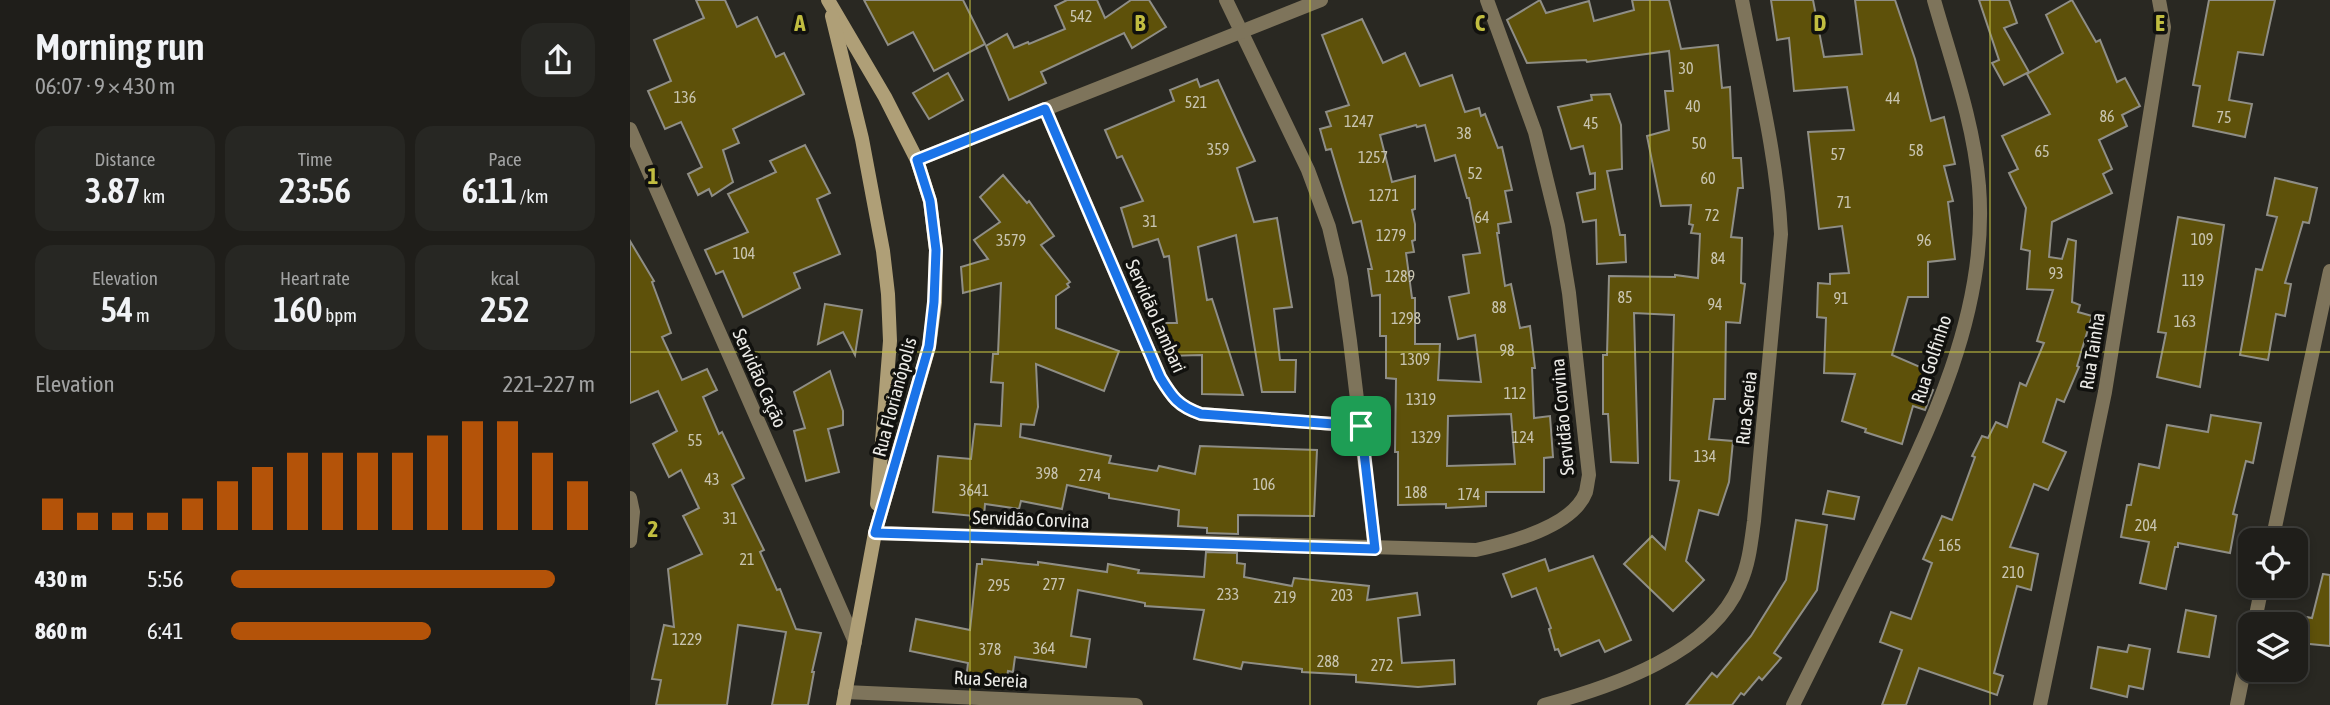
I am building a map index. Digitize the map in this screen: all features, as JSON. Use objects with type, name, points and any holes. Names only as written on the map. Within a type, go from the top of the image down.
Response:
[{"type":"street","name":"Rua Florianópolis","points":[[828,0],[885,97],[917,160],[930,201],[936,250],[929,346],[875,533],[844,698]]},
{"type":"street","name":"Rua Florianópolis","points":[[828,0],[862,139],[883,251],[888,294],[890,341],[875,533]]},
{"type":"street","points":[[1226,0],[1308,170],[1329,227],[1341,278],[1375,549]]},
{"type":"street","points":[[917,160],[1321,0]]},
{"type":"street","name":"Servidão Corvina","points":[[875,533],[1476,551],[1543,531],[1572,510],[1585,494],[1589,475],[1569,293],[1558,226],[1535,132],[1487,0]]},
{"type":"street","name":"Rua Sereia","points":[[1544,705],[1626,677],[1663,661],[1689,644],[1724,610],[1740,587],[1749,561],[1782,234],[1773,161],[1742,0]]},
{"type":"street","name":"Rua Golfinho","points":[[1793,705],[1916,457],[1958,349],[1969,306],[1979,233],[1979,185],[1968,127],[1934,0]]},
{"type":"street","name":"Rua Tainha","points":[[2040,705],[2105,392],[2164,27],[2159,0]]},
{"type":"street","name":"Servidão Lambari","points":[[1045,109],[1160,377],[1182,407],[1201,414],[1361,426]]},
{"type":"street","name":"Servidão Cação","points":[[630,129],[855,642]]},
{"type":"street","points":[[2275,528],[2330,271]]},
{"type":"street","points":[[630,498],[633,513],[630,541]]},
{"type":"street","points":[[2237,705],[2242,682]]},
{"type":"street","name":"Rua Sereia","points":[[844,698],[1136,705]]},
{"type":"building","points":[[696,0],[725,0],[737,27],[757,17],[776,57],[784,53],[804,94],[733,129],[739,143],[723,150],[733,182],[712,196],[709,189],[698,195],[688,174],[702,167],[681,122],[665,129],[648,91],[671,81],[654,40],[704,18]]},
{"type":"building","points":[[864,0],[963,0],[985,44],[934,71],[913,32],[888,45]]},
{"type":"building","points":[[1067,0],[1097,0],[1105,18],[1131,0],[1149,0],[1166,27],[1132,48],[1124,33],[1041,72],[1046,83],[1009,100],[986,46],[1007,34],[1014,48],[1065,29],[1055,6]]},
{"type":"building","points":[[1540,0],[1546,13],[1589,1],[1594,21],[1634,10],[1632,0],[1669,0],[1681,49],[1718,45],[1722,88],[1730,87],[1733,158],[1741,158],[1743,188],[1738,188],[1731,237],[1742,238],[1741,283],[1745,284],[1740,323],[1726,322],[1725,399],[1714,399],[1709,439],[1733,441],[1729,482],[1718,515],[1699,510],[1686,561],[1704,580],[1673,611],[1624,564],[1652,536],[1665,549],[1679,481],[1670,480],[1674,315],[1634,313],[1638,463],[1611,462],[1608,414],[1603,414],[1603,355],[1607,355],[1609,276],[1675,275],[1698,278],[1700,234],[1691,233],[1691,205],[1661,206],[1647,136],[1669,130],[1665,91],[1673,91],[1669,51],[1587,62],[1527,63],[1507,20]]},
{"type":"building","points":[[1771,0],[1813,0],[1824,57],[1862,54],[1855,0],[1895,0],[1915,59],[1931,121],[1944,117],[1955,164],[1944,166],[1953,201],[1948,202],[1955,259],[1928,262],[1928,297],[1908,297],[1892,355],[1934,373],[1928,388],[1933,390],[1925,410],[1913,406],[1902,444],[1842,421],[1855,374],[1824,373],[1826,318],[1817,317],[1818,283],[1830,284],[1830,274],[1849,273],[1842,226],[1819,229],[1808,132],[1854,130],[1847,87],[1794,91],[1789,38],[1777,40]]},
{"type":"building","points":[[1979,0],[2009,0],[2017,23],[2004,28],[2029,72],[2004,85],[1992,63],[1999,60]]},
{"type":"building","points":[[2072,0],[2096,42],[2100,40],[2117,82],[2125,78],[2140,106],[2122,115],[2127,126],[2099,140],[2112,169],[2103,174],[2112,193],[2052,222],[2049,257],[2062,259],[2068,239],[2076,241],[2072,302],[2080,305],[2078,312],[2092,316],[2077,366],[2079,367],[2064,402],[2057,399],[2043,442],[2066,452],[2048,490],[2034,484],[2010,547],[2038,554],[2031,590],[2017,586],[1994,673],[2003,676],[1997,695],[1919,668],[1906,705],[1882,705],[1902,650],[1880,642],[1891,612],[1911,619],[1932,563],[1923,559],[1942,516],[1952,520],[1975,457],[1972,456],[1982,436],[1988,438],[1996,422],[2007,427],[2020,383],[2026,386],[2044,343],[2037,341],[2053,290],[2027,289],[2030,251],[2021,249],[2026,208],[2009,173],[2018,169],[2002,136],[2050,114],[2027,74],[2063,53],[2046,15]]},
{"type":"building","points":[[2209,0],[2275,0],[2263,55],[2238,52],[2229,100],[2252,104],[2245,137],[2193,126],[2200,86],[2193,85]]},
{"type":"building","points":[[1362,19],[1383,63],[1405,53],[1420,86],[1452,75],[1465,112],[1479,108],[1481,116],[1485,114],[1498,148],[1502,147],[1512,190],[1505,191],[1511,222],[1498,224],[1497,233],[1505,286],[1511,284],[1520,328],[1530,326],[1535,368],[1532,368],[1534,418],[1550,416],[1553,457],[1544,458],[1544,492],[1486,492],[1486,506],[1446,508],[1446,504],[1398,505],[1398,452],[1395,452],[1396,379],[1386,378],[1386,336],[1380,336],[1380,295],[1372,296],[1368,269],[1372,269],[1361,221],[1353,223],[1331,149],[1326,150],[1320,129],[1331,126],[1326,112],[1349,105],[1322,35]],"holes":[[[1425,125],[1435,161],[1455,155],[1469,198],[1480,253],[1463,255],[1469,293],[1449,297],[1458,339],[1475,335],[1481,382],[1438,380],[1440,344],[1415,344],[1415,298],[1412,298],[1406,253],[1414,252],[1412,241],[1415,240],[1415,224],[1412,210],[1415,209],[1415,176],[1392,182],[1380,135]],[[1511,414],[1515,464],[1447,466],[1448,416]]]},
{"type":"building","points":[[948,73],[963,100],[929,119],[913,93]]},
{"type":"building","points":[[1197,79],[1200,87],[1218,80],[1255,161],[1237,168],[1254,222],[1277,218],[1292,307],[1274,309],[1280,360],[1296,360],[1295,392],[1262,392],[1236,235],[1198,247],[1207,300],[1212,299],[1243,395],[1202,394],[1202,355],[1165,356],[1164,323],[1177,323],[1169,256],[1164,257],[1158,239],[1133,247],[1121,208],[1143,201],[1122,156],[1117,158],[1105,130],[1174,101],[1170,90]]},
{"type":"building","points":[[1610,94],[1621,125],[1622,169],[1607,171],[1620,235],[1625,235],[1626,262],[1597,264],[1596,220],[1583,222],[1577,193],[1595,189],[1595,173],[1590,174],[1583,146],[1571,149],[1558,107],[1592,100],[1591,95]]},
{"type":"building","points":[[805,145],[830,193],[817,199],[840,254],[794,273],[800,288],[743,317],[723,271],[716,274],[705,250],[748,232],[728,194],[776,172],[770,161]]},
{"type":"building","points":[[1003,175],[1027,203],[1029,201],[1054,236],[1041,245],[1070,282],[1067,284],[1069,287],[1056,296],[1056,328],[1119,351],[1104,391],[1036,364],[1038,407],[1034,425],[1021,424],[1020,437],[1111,456],[1109,463],[1157,471],[1159,466],[1195,474],[1200,446],[1317,450],[1314,516],[1238,515],[1238,534],[1207,533],[1207,528],[1178,526],[1179,510],[1109,498],[1109,494],[1067,485],[1062,509],[1021,501],[1019,509],[985,504],[984,517],[933,512],[938,456],[971,459],[975,424],[1001,426],[1003,383],[991,382],[993,354],[998,354],[1001,283],[963,293],[961,267],[988,259],[974,240],[1000,222],[980,197]]},
{"type":"building","points":[[2275,178],[2317,188],[2309,223],[2303,222],[2285,283],[2291,284],[2285,316],[2276,314],[2268,360],[2240,355],[2256,269],[2262,270],[2277,217],[2267,215]]},
{"type":"building","points":[[2178,217],[2224,225],[2200,387],[2157,377],[2166,333],[2158,332]]},
{"type":"building","points":[[630,241],[654,281],[652,282],[671,333],[662,337],[682,380],[707,369],[717,390],[703,397],[719,434],[722,432],[744,478],[732,485],[764,550],[760,552],[777,590],[780,589],[796,629],[821,633],[808,705],[772,705],[786,632],[738,625],[727,705],[656,705],[661,680],[652,679],[664,625],[674,627],[668,569],[702,554],[683,516],[699,508],[681,470],[669,477],[653,444],[677,431],[658,391],[630,403]]},
{"type":"building","points":[[825,304],[862,310],[855,355],[843,332],[818,344]]},
{"type":"building","points":[[830,371],[843,411],[843,425],[828,429],[839,472],[806,481],[794,431],[805,428],[794,392]]},
{"type":"building","points":[[2211,415],[2261,423],[2253,463],[2246,461],[2233,514],[2237,515],[2230,553],[2178,543],[2166,589],[2140,583],[2149,542],[2121,537],[2139,464],[2159,468],[2167,425],[2208,432]]},
{"type":"building","points":[[1828,491],[1859,497],[1854,519],[1823,514]]},
{"type":"building","points":[[1796,520],[1827,525],[1817,590],[1774,653],[1781,658],[1762,680],[1759,677],[1732,705],[1686,705],[1712,673],[1717,677],[1751,636],[1786,580]]},
{"type":"building","points":[[1206,552],[1237,553],[1237,563],[1245,564],[1244,577],[1292,586],[1294,578],[1369,586],[1367,600],[1417,593],[1420,615],[1398,618],[1402,663],[1454,660],[1455,684],[1418,687],[1356,682],[1356,675],[1302,672],[1302,669],[1243,662],[1241,669],[1194,659],[1204,610],[1145,606],[1145,603],[1078,590],[1071,636],[1090,639],[1086,667],[1015,657],[1013,672],[1008,671],[1006,684],[966,681],[968,663],[910,651],[916,619],[970,630],[977,564],[982,564],[982,559],[1038,565],[1038,562],[1107,572],[1108,564],[1139,570],[1138,573],[1204,577]]},
{"type":"building","points":[[1593,556],[1631,640],[1605,652],[1599,640],[1561,656],[1558,649],[1555,650],[1549,629],[1551,628],[1536,588],[1512,597],[1503,574],[1545,559],[1549,571]]},
{"type":"building","points":[[2323,574],[2330,575],[2330,646],[2308,644],[2308,617],[2312,618]]},
{"type":"building","points":[[2186,610],[2216,616],[2209,657],[2178,652]]},
{"type":"building","points":[[2129,645],[2150,649],[2143,689],[2129,686],[2127,697],[2091,688],[2098,647],[2127,652]]},
{"type":"route","points":[[1045,109],[1160,377],[1182,407],[1201,414],[1361,426],[1375,549],[875,533],[929,346],[934,302],[936,250],[930,201],[917,160],[1045,109]]}]
